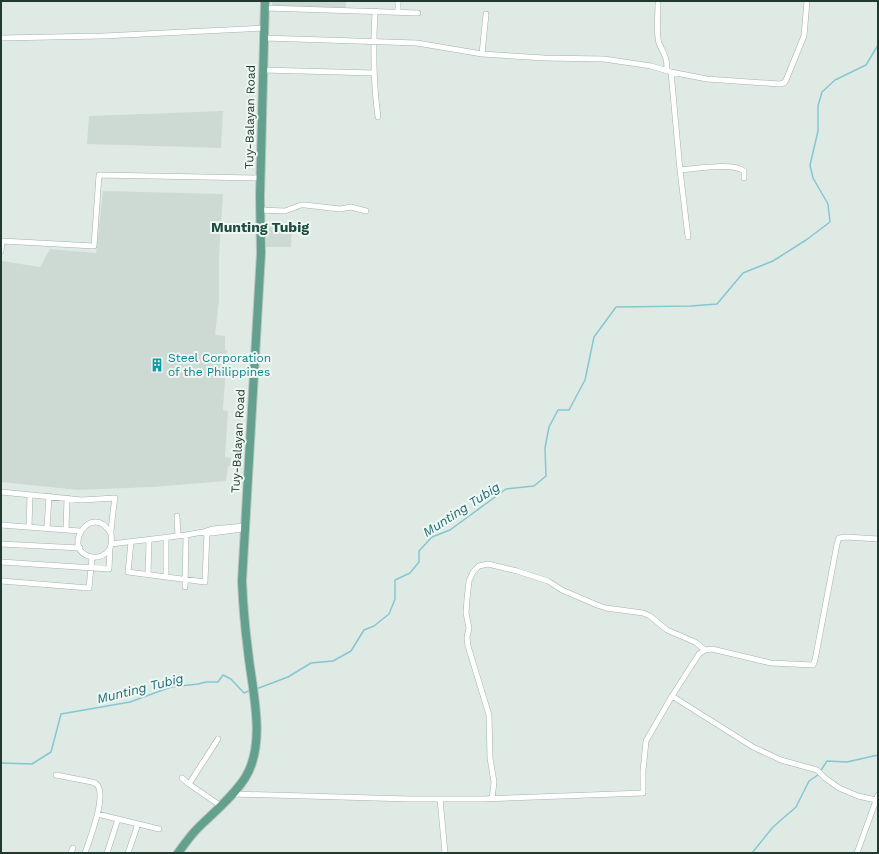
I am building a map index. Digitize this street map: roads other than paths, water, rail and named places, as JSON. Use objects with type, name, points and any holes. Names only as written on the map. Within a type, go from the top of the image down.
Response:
[{"type":"main road","name":"Tuy-Balayan Road","points":[[178,853],[196,830],[233,794],[246,777],[253,762],[257,737],[243,605],[242,574],[260,253],[265,4]]},
{"type":"street","points":[[398,1],[398,12]]},
{"type":"street","points":[[264,38],[417,43],[482,54],[604,60],[651,66],[707,79],[780,84],[784,83],[804,36],[807,1]]},
{"type":"street","points":[[265,4],[376,12],[418,13]]},
{"type":"street","points":[[658,4],[658,37],[659,43],[666,55],[669,71],[688,236]]},
{"type":"street","points":[[376,12],[374,87],[378,117]]},
{"type":"street","points":[[482,54],[486,14]]},
{"type":"street","points":[[1,38],[104,36],[264,28]]},
{"type":"street","points":[[263,70],[374,73]]},
{"type":"street","points":[[680,170],[728,166],[744,171],[744,178]]},
{"type":"street","points":[[1,251],[2,241],[94,246],[99,175],[261,178]]},
{"type":"street","points":[[260,210],[285,211],[305,205],[332,208],[351,208],[366,211]]},
{"type":"street","points":[[1,492],[82,500],[114,498],[109,569],[1,562]]},
{"type":"street","points":[[29,527],[30,495]]},
{"type":"street","points":[[47,528],[49,496]]},
{"type":"street","points":[[66,530],[67,498]]},
{"type":"street","points":[[177,516],[178,536]]},
{"type":"street","points":[[111,534],[99,523],[88,524],[80,531],[78,539],[80,548],[85,554],[92,557],[101,556],[108,551],[111,546],[206,532],[212,529],[245,527]]},
{"type":"street","points":[[1,525],[80,531]]},
{"type":"street","points":[[131,542],[128,572],[205,582],[206,532]]},
{"type":"street","points":[[185,587],[186,535]]},
{"type":"street","points":[[166,538],[166,577]]},
{"type":"street","points":[[233,794],[305,797],[492,799],[643,793],[643,772],[646,741],[672,696],[699,654],[705,650],[712,649],[771,663],[813,665],[837,544],[840,538],[878,539]]},
{"type":"street","points":[[148,574],[149,540]]},
{"type":"street","points":[[1,544],[80,548]]},
{"type":"street","points":[[1,581],[89,588],[92,557]]},
{"type":"street","points":[[492,799],[494,782],[490,758],[489,715],[468,646],[469,628],[466,613],[466,599],[470,581],[473,572],[479,566],[488,564],[496,565],[517,571],[548,581],[562,590],[606,608],[643,613],[650,616],[667,630],[695,642],[705,650]]},
{"type":"street","points":[[672,696],[753,747],[781,760],[817,770],[839,788],[858,796],[877,798],[857,853]]},
{"type":"street","points":[[189,784],[218,739]]},
{"type":"street","points":[[56,775],[92,782],[97,784],[99,788],[101,799],[85,853]]},
{"type":"street","points":[[182,778],[221,806]]},
{"type":"street","points":[[440,799],[445,853]]},
{"type":"street","points":[[97,814],[159,829]]},
{"type":"street","points":[[107,853],[118,819]]},
{"type":"street","points":[[128,853],[138,824]]},
{"type":"waterway","name":"Munting Tubig","points":[[256,689],[288,677],[311,663],[333,661],[351,651],[364,630],[374,626],[389,614],[395,599],[395,580],[410,573],[419,562],[419,551],[432,537],[450,530],[506,489],[534,486],[546,476],[545,448],[549,427],[558,410],[569,410],[585,380],[594,337],[616,307],[691,306],[717,304],[743,273],[773,261],[806,240],[830,222],[828,204],[813,178],[810,165],[818,131],[818,106],[822,92],[835,80],[866,65],[878,45]]},
{"type":"waterway","name":"Munting Tubig","points":[[1,763],[32,764],[51,752],[61,714],[130,702],[171,687],[206,682],[218,682],[223,675],[231,679],[244,693],[251,690]]},
{"type":"waterway","points":[[752,853],[773,827],[796,807],[809,781],[818,775],[827,761],[847,762],[878,755]]},
{"type":"place","name":"Steel Corporation of the Philippines","points":[[157,365]]},
{"type":"district","name":"Munting Tubig","points":[[260,227]]}]
